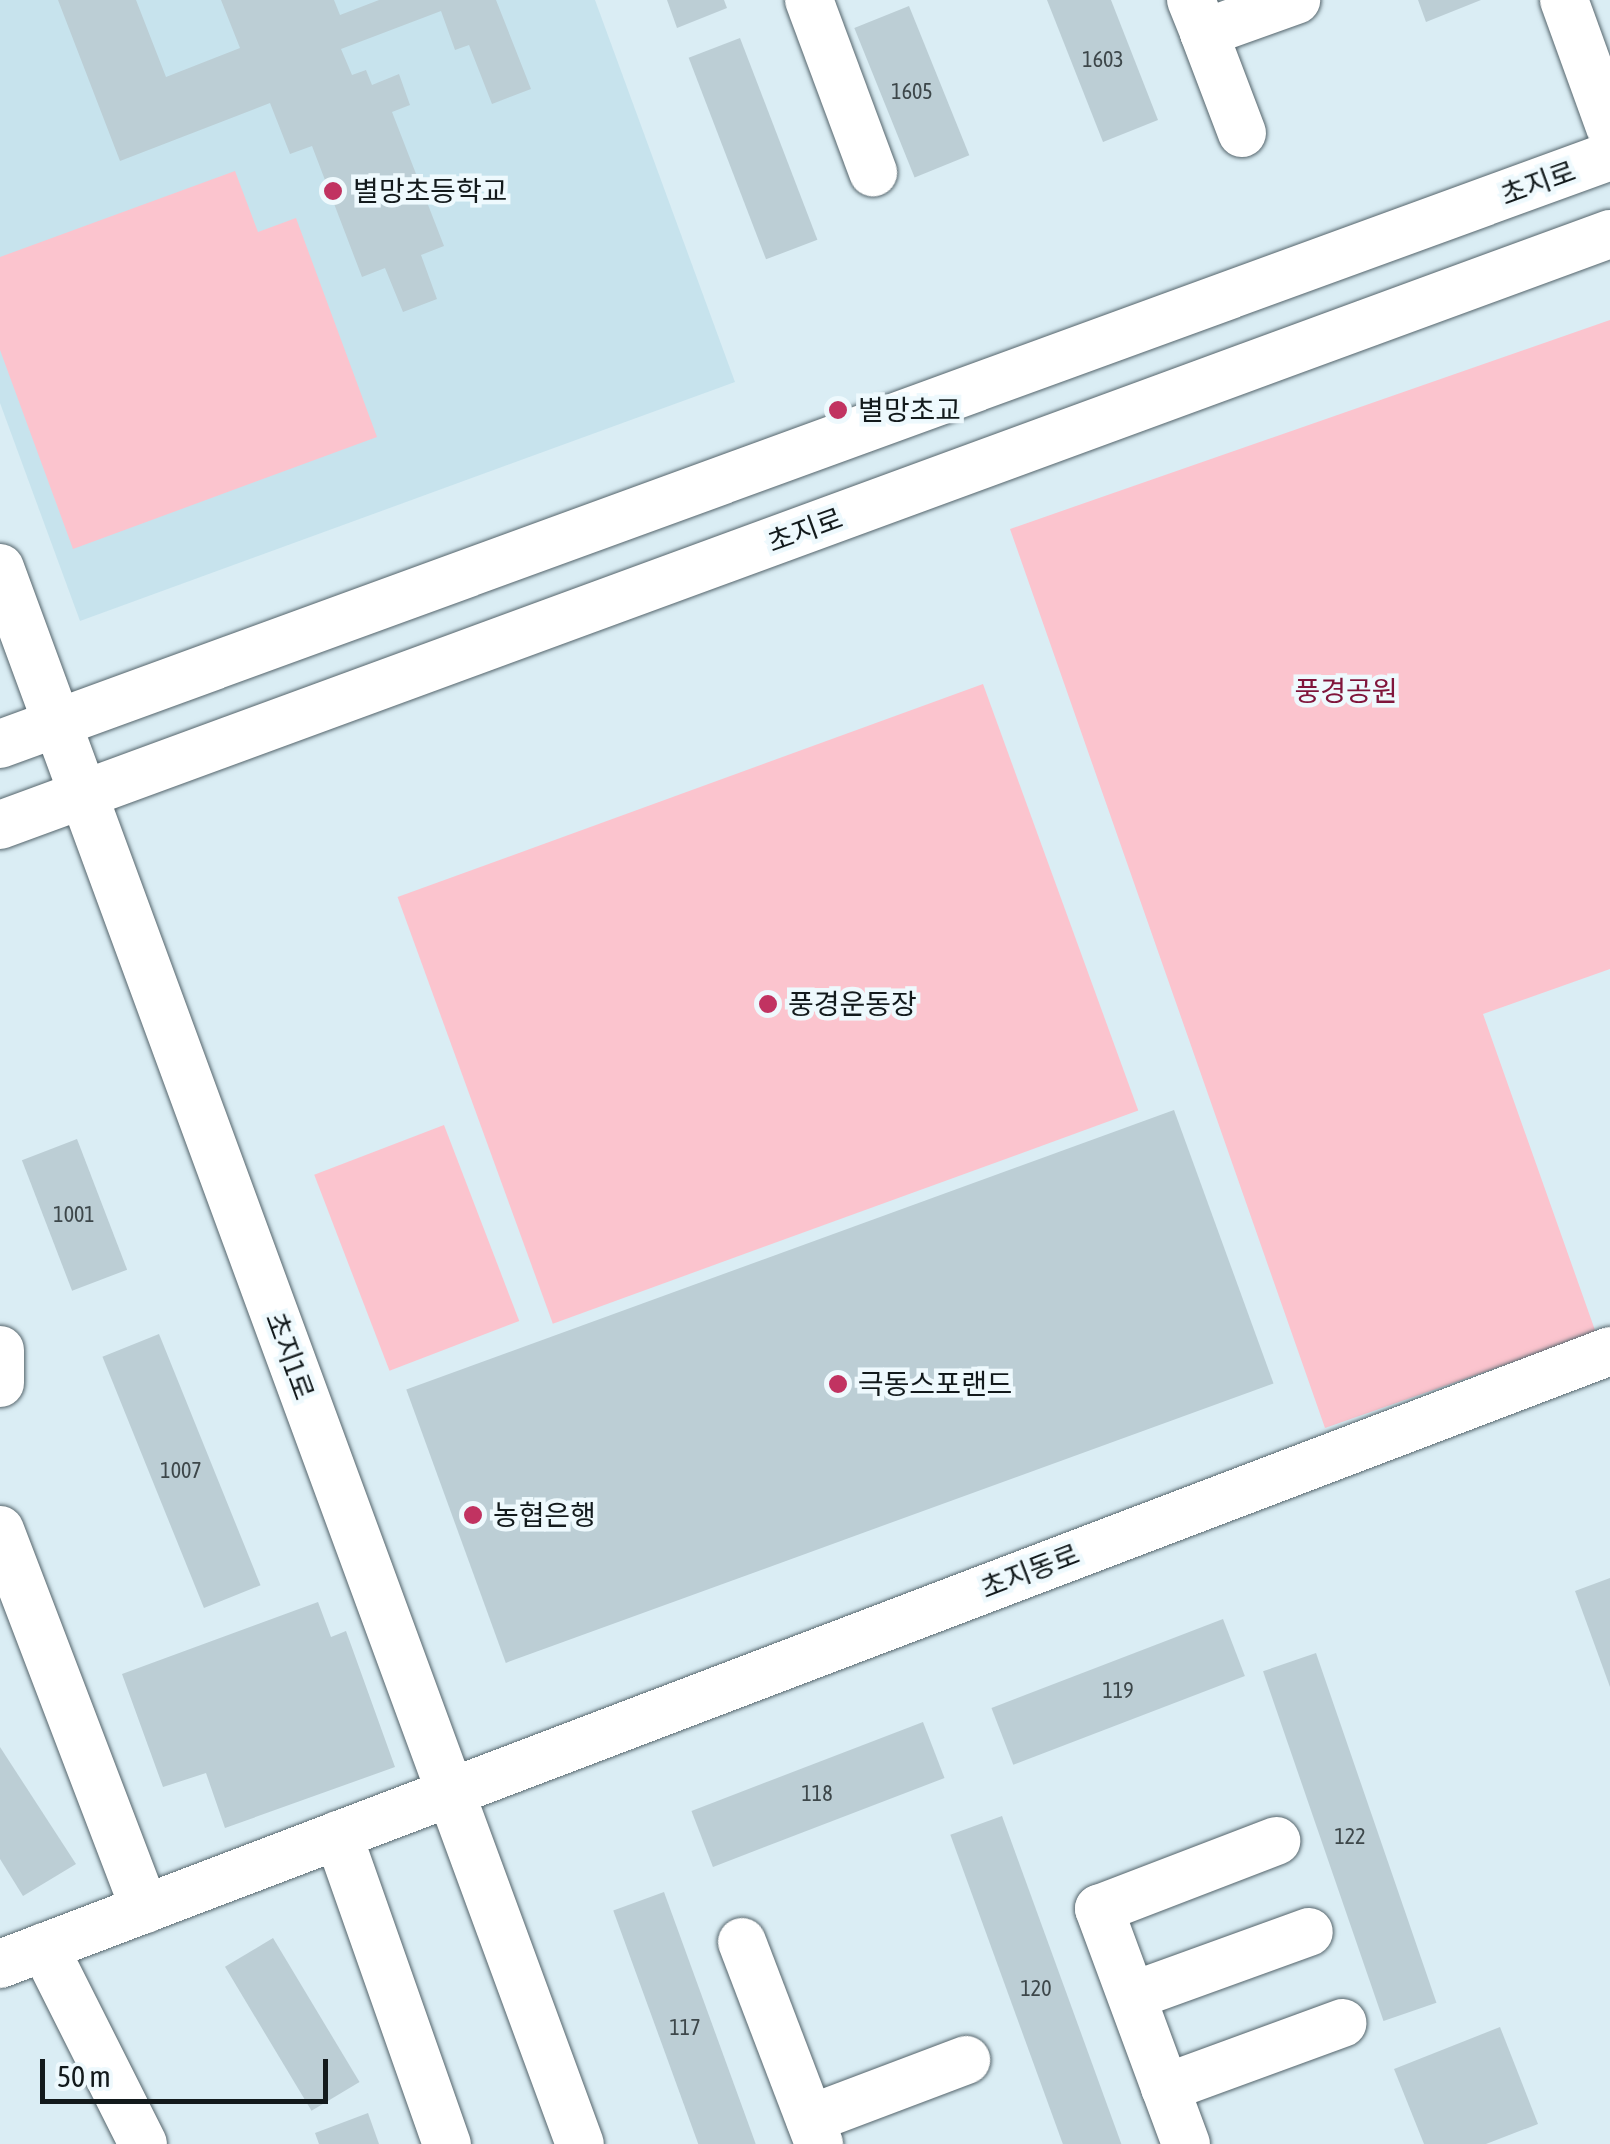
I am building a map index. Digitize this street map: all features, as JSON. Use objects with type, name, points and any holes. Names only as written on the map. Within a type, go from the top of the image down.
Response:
[{"type":"street","points":[[809,0],[873,172]]},
{"type":"street","points":[[1242,133],[1198,16],[1296,0]]},
{"type":"street","points":[[1564,0],[1610,127]]},
{"type":"street","name":"초지로","points":[[0,744],[1610,156]]},
{"type":"street","name":"초지로","points":[[0,825],[1610,234]]},
{"type":"street","name":"초지1로","points":[[0,568],[580,2144]]},
{"type":"street","points":[[0,1350],[0,1382]]},
{"type":"street","name":"초지동로","points":[[0,1964],[1610,1351]]},
{"type":"street","points":[[0,1530],[145,1909]]},
{"type":"street","points":[[338,1835],[447,2144]]},
{"type":"street","points":[[1186,2144],[1099,1909],[1276,1841]]},
{"type":"street","points":[[1132,1996],[1309,1932]]},
{"type":"street","points":[[742,1942],[815,2132],[966,2060]]},
{"type":"street","points":[[44,1948],[143,2144]]},
{"type":"street","points":[[1166,2088],[1343,2024]]},
{"type":"shaded area","name":"별망초등학교","points":[[0,0],[595,0],[735,382],[80,621],[0,403]]},
{"type":"green space","points":[[235,171],[258,232],[296,218],[377,437],[73,549],[0,350],[0,257]]},
{"type":"green space","name":"풍경공원","points":[[1610,320],[1610,969],[1483,1014],[1596,1333],[1325,1428],[1010,529]]},
{"type":"green space","name":"풍경운동장","points":[[983,684],[1138,1111],[553,1324],[398,897]]},
{"type":"green space","points":[[444,1125],[519,1321],[389,1371],[314,1175]]},
{"type":"building","name":"별망초등학교","points":[[58,0],[136,0],[166,77],[240,48],[221,0],[334,0],[340,15],[379,0],[496,0],[531,89],[492,104],[469,45],[455,50],[441,11],[341,49],[352,75],[366,70],[372,85],[399,74],[410,105],[392,112],[444,246],[421,255],[437,299],[403,312],[385,268],[362,277],[312,146],[290,154],[270,103],[120,161]]},
{"type":"building","points":[[667,0],[724,0],[727,8],[677,28]]},
{"type":"building","points":[[1047,0],[1111,0],[1158,120],[1103,142]]},
{"type":"building","points":[[1418,0],[1481,0],[1426,22]]},
{"type":"building","points":[[909,6],[969,155],[915,177],[854,28]]},
{"type":"building","points":[[740,38],[817,240],[766,259],[689,58]]},
{"type":"building","name":"극동스포랜드","points":[[1174,1110],[1274,1383],[506,1663],[406,1389]]},
{"type":"building","points":[[77,1139],[127,1270],[72,1291],[22,1160]]},
{"type":"building","points":[[159,1334],[261,1585],[204,1608],[102,1357]]},
{"type":"building","points":[[1610,1578],[1610,1687],[1575,1591]]},
{"type":"building","points":[[318,1602],[331,1637],[346,1631],[395,1767],[225,1828],[206,1773],[163,1787],[122,1674]]},
{"type":"building","points":[[1223,1619],[1245,1676],[1013,1765],[991,1708]]},
{"type":"building","points":[[1316,1653],[1436,2003],[1384,2021],[1263,1671]]},
{"type":"building","points":[[923,1722],[945,1778],[713,1867],[691,1811]]},
{"type":"building","points":[[0,1747],[76,1864],[23,1896],[0,1859]]},
{"type":"building","points":[[1002,1816],[1121,2144],[1063,2144],[950,1835]]},
{"type":"building","points":[[664,1892],[756,2144],[698,2144],[613,1910]]},
{"type":"building","points":[[273,1938],[360,2082],[312,2111],[225,1967]]},
{"type":"building","points":[[1500,2027],[1538,2124],[1486,2144],[1424,2144],[1394,2069]]},
{"type":"building","points":[[368,2113],[379,2144],[319,2144],[315,2133]]},
{"type":"place","name":"별망초등학교","points":[[333,191]]},
{"type":"place","name":"별망초교","points":[[838,410]]},
{"type":"place","name":"풍경운동장","points":[[768,1004]]},
{"type":"place","name":"극동스포랜드","points":[[838,1384]]},
{"type":"place","name":"농협은행","points":[[473,1515]]}]
